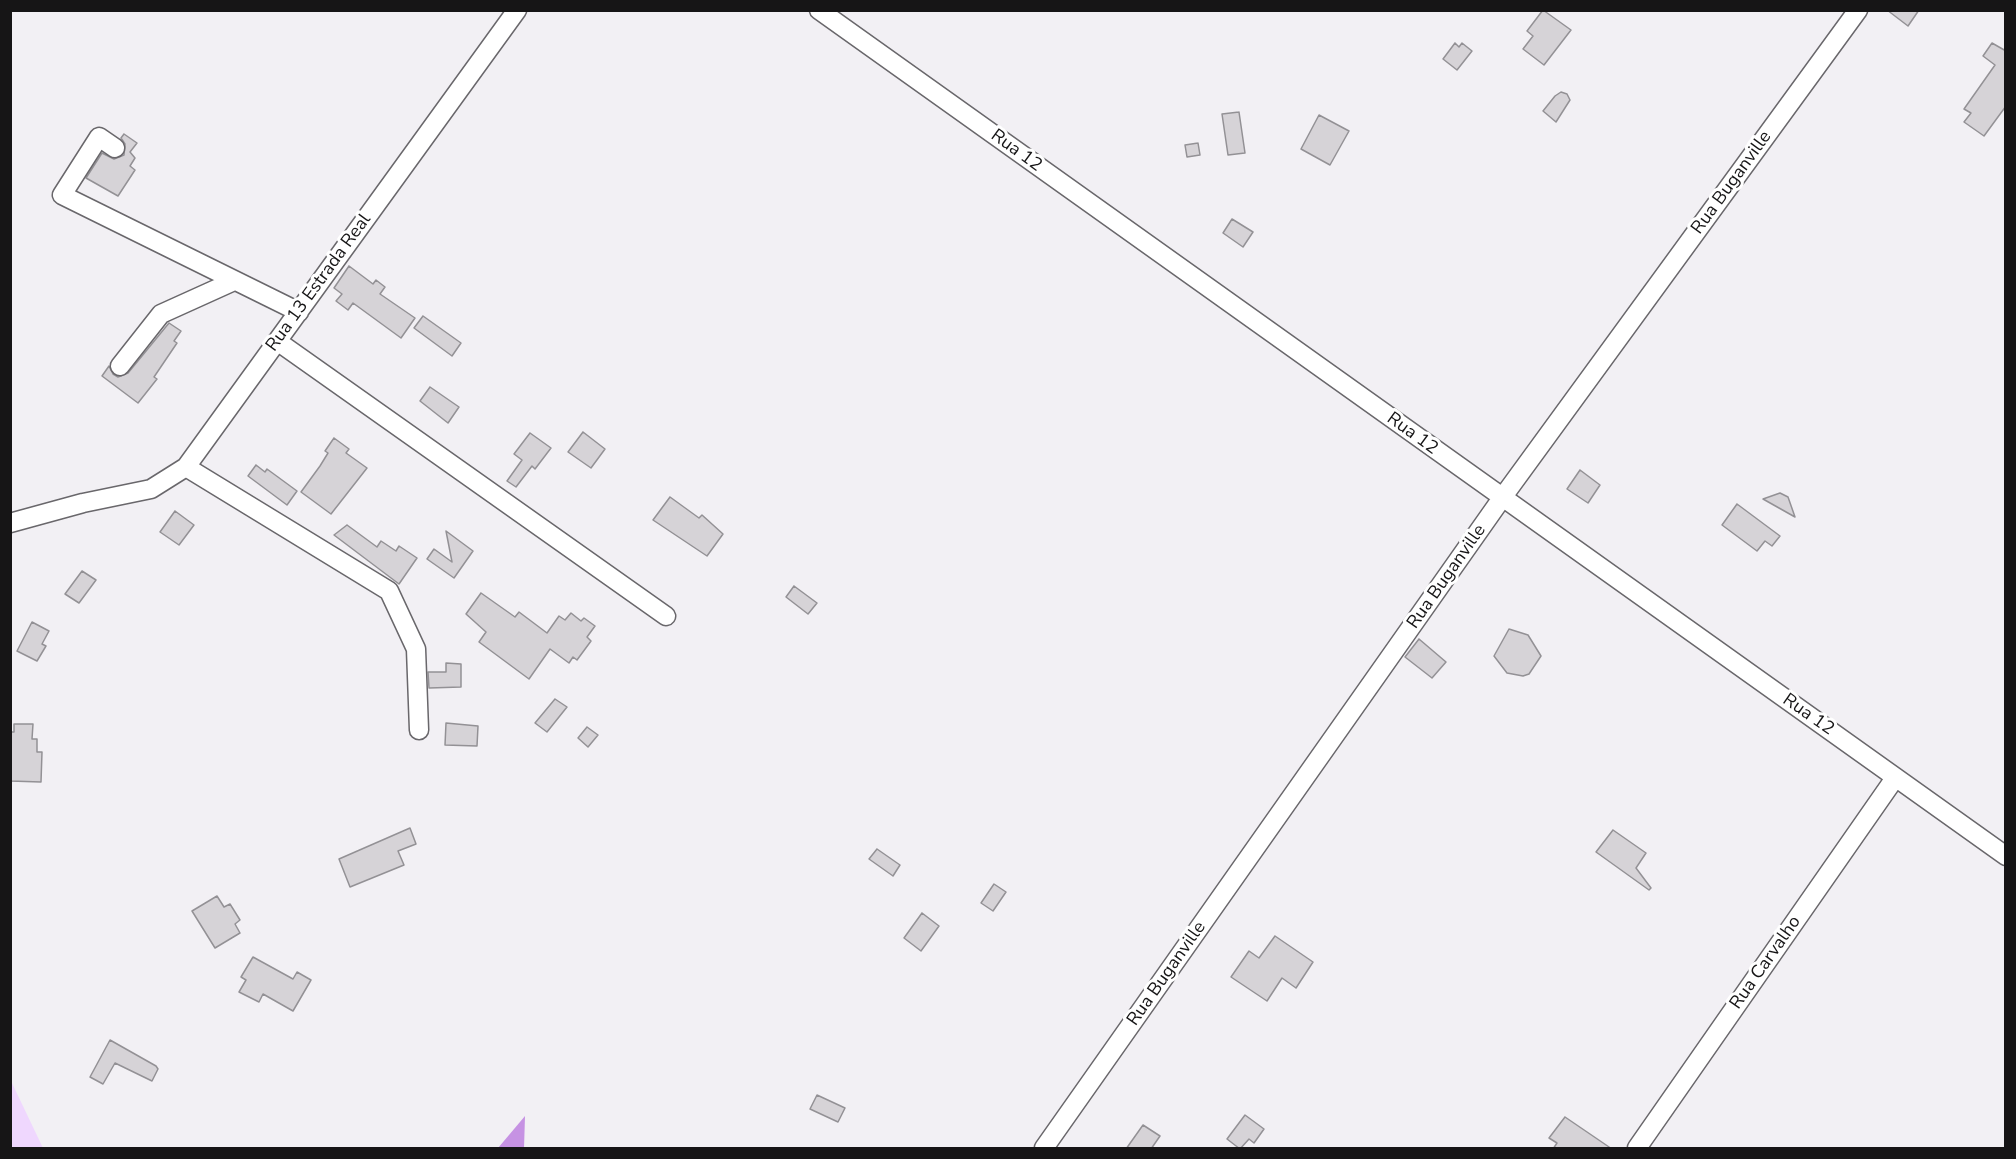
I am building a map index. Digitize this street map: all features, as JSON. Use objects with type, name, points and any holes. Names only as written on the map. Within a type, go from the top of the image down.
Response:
[{"type":"street","name":"Rua 13 Estrada Real","points":[[10,523],[83,503],[151,489],[186,467],[517,10]]},
{"type":"street","name":"Rua 12","points":[[819,10],[2006,856]]},
{"type":"street","name":"Rua Buganville","points":[[1044,1149],[1502,498],[1858,10]]},
{"type":"street","points":[[115,148],[99,138],[62,195],[298,312]]},
{"type":"street","points":[[120,366],[161,314],[234,281]]},
{"type":"street","points":[[277,341],[666,616]]},
{"type":"street","points":[[186,467],[389,591],[416,649],[419,730]]},
{"type":"street","name":"Rua Carvalho","points":[[1637,1149],[1895,778]]},
{"type":"shaded area","points":[[11,1081],[43,1148],[11,1148]]},
{"type":"shaded area","points":[[525,1116],[524,1148],[498,1148]]},
{"type":"building","points":[[1543,10],[1571,30],[1544,65],[1523,49],[1533,36],[1527,31]]},
{"type":"building","points":[[1887,10],[1919,10],[1908,26]]},
{"type":"building","points":[[1455,43],[1459,47],[1462,43],[1472,51],[1457,70],[1443,59]]},
{"type":"building","points":[[1992,43],[2006,51],[2006,106],[1984,136],[1964,122],[1971,113],[1964,109],[1995,65],[1983,56]]},
{"type":"building","points":[[1561,92],[1567,94],[1570,100],[1556,122],[1543,111]]},
{"type":"building","points":[[1239,112],[1245,153],[1228,155],[1222,114]]},
{"type":"building","points":[[1319,115],[1349,131],[1330,165],[1301,149]]},
{"type":"building","points":[[124,134],[137,143],[130,152],[135,158],[130,166],[135,170],[118,196],[86,178],[102,153],[114,159],[124,155],[125,144],[121,138]]},
{"type":"building","points":[[1198,143],[1200,155],[1187,157],[1185,145]]},
{"type":"building","points":[[1232,219],[1253,232],[1243,247],[1223,233]]},
{"type":"building","points":[[349,266],[373,284],[376,280],[385,287],[380,294],[415,318],[401,338],[353,303],[348,310],[336,301],[342,294],[334,288]]},
{"type":"building","points":[[423,316],[461,343],[452,356],[414,328]]},
{"type":"building","points":[[169,323],[181,331],[174,341],[177,343],[154,377],[157,379],[138,403],[102,376],[109,366],[113,374],[118,377],[128,373]]},
{"type":"building","points":[[430,387],[459,407],[448,423],[420,401]]},
{"type":"building","points":[[583,432],[605,449],[591,468],[568,452]]},
{"type":"building","points":[[530,433],[551,448],[535,469],[532,466],[516,487],[507,481],[522,460],[514,454]]},
{"type":"building","points":[[334,438],[349,449],[346,453],[367,468],[331,514],[301,492],[328,453],[325,451]]},
{"type":"building","points":[[256,465],[265,472],[267,469],[297,491],[287,505],[248,476]]},
{"type":"building","points":[[1580,470],[1600,485],[1588,503],[1567,489]]},
{"type":"building","points":[[1780,493],[1788,497],[1795,517],[1763,499]]},
{"type":"building","points":[[670,497],[699,518],[702,515],[723,534],[707,556],[653,520]]},
{"type":"building","points":[[1737,504],[1780,536],[1772,546],[1765,541],[1757,551],[1722,525]]},
{"type":"building","points":[[175,511],[194,525],[179,545],[160,532]]},
{"type":"building","points":[[347,525],[377,547],[381,541],[396,551],[399,546],[417,558],[399,584],[334,535]]},
{"type":"building","points":[[446,531],[473,551],[454,578],[427,559],[434,549],[452,562]]},
{"type":"building","points":[[82,571],[96,580],[79,603],[65,594]]},
{"type":"building","points":[[794,586],[817,603],[808,614],[786,597]]},
{"type":"building","points":[[481,593],[515,617],[519,612],[547,633],[559,616],[565,620],[571,613],[581,621],[584,618],[595,626],[587,637],[591,641],[577,660],[573,657],[569,663],[550,649],[529,679],[479,642],[486,632],[466,614]]},
{"type":"building","points":[[32,622],[49,631],[42,644],[46,646],[37,661],[17,651]]},
{"type":"building","points":[[1509,629],[1528,635],[1541,656],[1529,674],[1523,676],[1507,673],[1494,656]]},
{"type":"building","points":[[1419,639],[1446,662],[1432,678],[1405,657]]},
{"type":"building","points":[[446,663],[461,664],[461,687],[429,688],[428,672],[446,672]]},
{"type":"building","points":[[555,699],[567,707],[547,732],[535,723]]},
{"type":"building","points":[[446,723],[478,726],[477,746],[445,745]]},
{"type":"building","points":[[14,724],[33,724],[32,739],[37,739],[37,752],[42,752],[41,782],[10,781],[10,732],[14,732]]},
{"type":"building","points":[[587,727],[598,735],[588,747],[578,738]]},
{"type":"building","points":[[410,828],[416,844],[398,851],[404,865],[350,887],[339,859]]},
{"type":"building","points":[[1613,830],[1646,853],[1636,868],[1651,888],[1649,890],[1596,852]]},
{"type":"building","points":[[877,849],[900,865],[893,876],[869,859]]},
{"type":"building","points":[[994,884],[1006,892],[993,911],[981,903]]},
{"type":"building","points":[[217,896],[224,907],[230,904],[240,920],[235,924],[240,933],[215,948],[192,911]]},
{"type":"building","points":[[922,913],[939,926],[921,951],[904,938]]},
{"type":"building","points":[[1275,936],[1313,962],[1296,988],[1282,978],[1267,1001],[1231,977],[1249,951],[1259,958]]},
{"type":"building","points":[[253,957],[293,979],[297,972],[311,980],[293,1011],[263,994],[259,1002],[239,992],[246,980],[241,977]]},
{"type":"building","points":[[110,1040],[156,1066],[158,1069],[152,1081],[115,1063],[103,1084],[90,1077]]},
{"type":"building","points":[[817,1095],[845,1108],[838,1122],[810,1109]]},
{"type":"building","points":[[1245,1115],[1264,1129],[1254,1143],[1249,1139],[1240,1149],[1227,1139]]},
{"type":"building","points":[[1565,1117],[1612,1149],[1553,1149],[1557,1143],[1549,1138]]},
{"type":"building","points":[[1143,1125],[1160,1136],[1151,1149],[1126,1149]]}]
